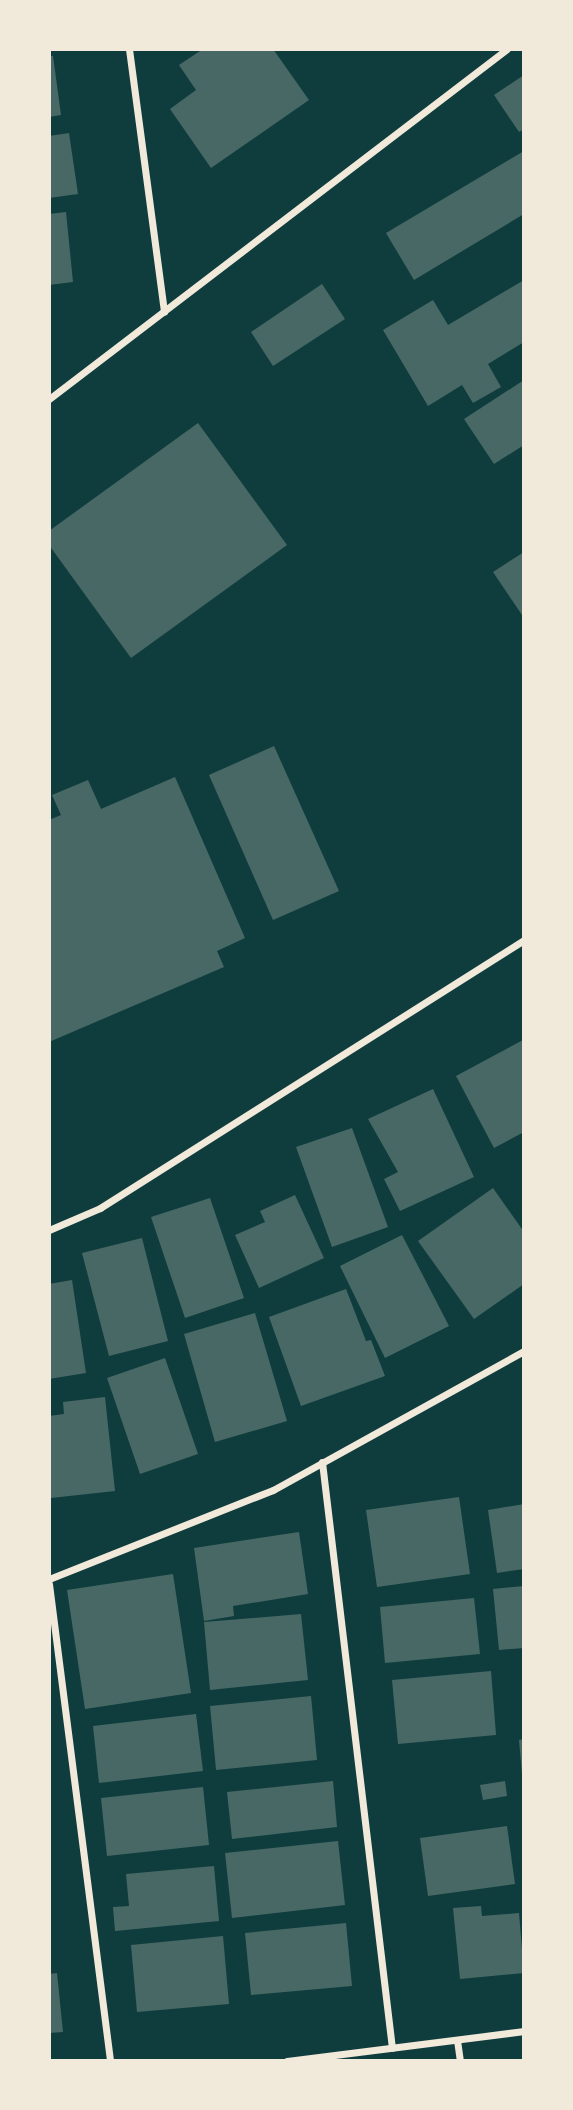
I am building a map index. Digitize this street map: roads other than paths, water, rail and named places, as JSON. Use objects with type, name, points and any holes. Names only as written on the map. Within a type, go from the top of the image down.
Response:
[{"type":"street","points":[[129,49],[164,312]]},
{"type":"street","points":[[49,399],[507,49]]},
{"type":"street","points":[[49,1230],[100,1209],[524,940]]},
{"type":"street","points":[[49,1579],[273,1490],[524,1351]]},
{"type":"street","points":[[322,1462],[392,2048]]},
{"type":"street","points":[[49,1584],[110,2061]]},
{"type":"street","points":[[287,2061],[524,2031]]},
{"type":"street","points":[[457,2040],[460,2061]]}]
